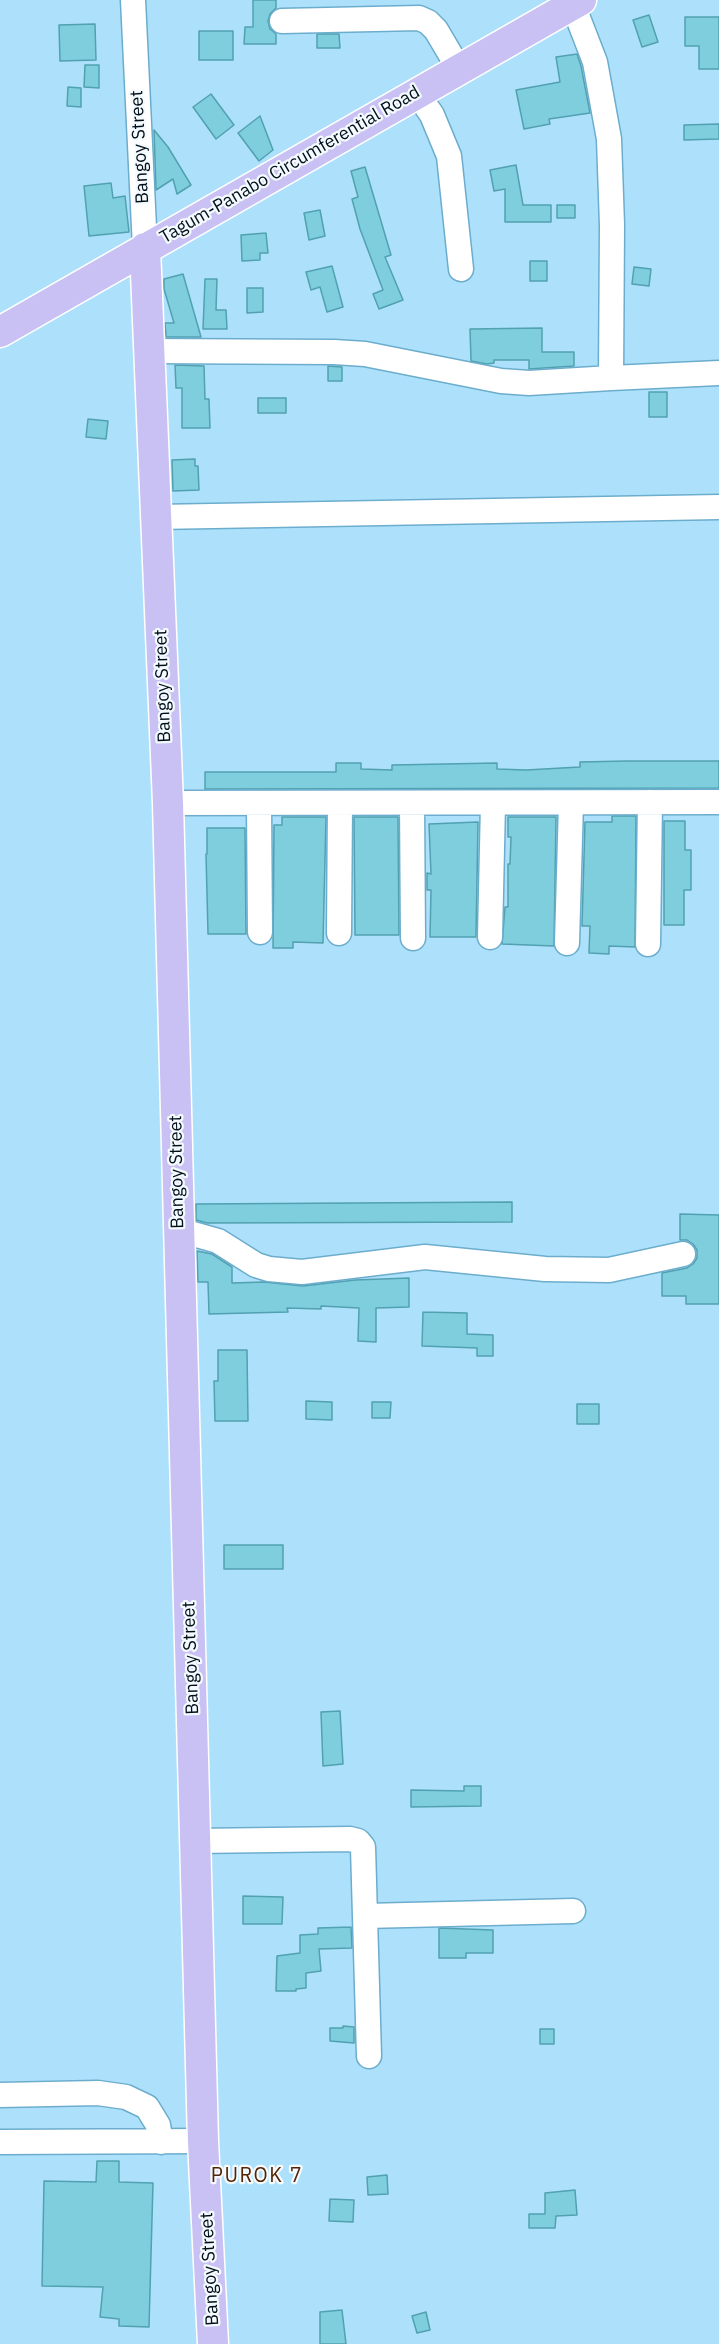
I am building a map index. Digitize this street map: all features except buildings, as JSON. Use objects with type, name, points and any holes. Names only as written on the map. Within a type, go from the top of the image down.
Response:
[{"type":"main road","name":"Tagum-Panabo Circumferential Road","points":[[0,332],[577,2]]},
{"type":"main road","name":"Bangoy Street","points":[[145,248],[168,804],[203,2141],[213,2344]]},
{"type":"street","name":"Bangoy Street","points":[[133,0],[145,248]]},
{"type":"street","points":[[577,2],[595,62],[609,139],[612,225],[611,378]]},
{"type":"street","points":[[282,21],[419,18],[428,22],[436,30],[459,69]]},
{"type":"street","points":[[417,93],[432,115],[449,156],[461,269]]},
{"type":"street","points":[[148,351],[247,350],[365,354],[501,381],[530,383],[719,373]]},
{"type":"street","points":[[156,517],[719,507]]},
{"type":"street","points":[[648,944],[650,802]]},
{"type":"street","points":[[168,804],[719,802]]},
{"type":"street","points":[[490,937],[493,803]]},
{"type":"street","points":[[567,943],[571,803]]},
{"type":"street","points":[[339,933],[340,804]]},
{"type":"street","points":[[412,804],[413,938]]},
{"type":"street","points":[[259,805],[260,932]]},
{"type":"street","points":[[179,1230],[218,1241],[256,1265],[269,1269],[302,1272],[419,1257],[545,1269],[609,1270],[683,1254]]},
{"type":"street","points":[[195,1841],[350,1839],[358,1841],[363,1847],[369,2056]]},
{"type":"street","points":[[365,1916],[573,1911]]},
{"type":"street","points":[[0,2095],[98,2093],[126,2097],[147,2107],[158,2124],[161,2142]]},
{"type":"street","points":[[0,2142],[203,2141]]},
{"type":"district","name":"PUROK 7","points":[[257,2176]]}]
